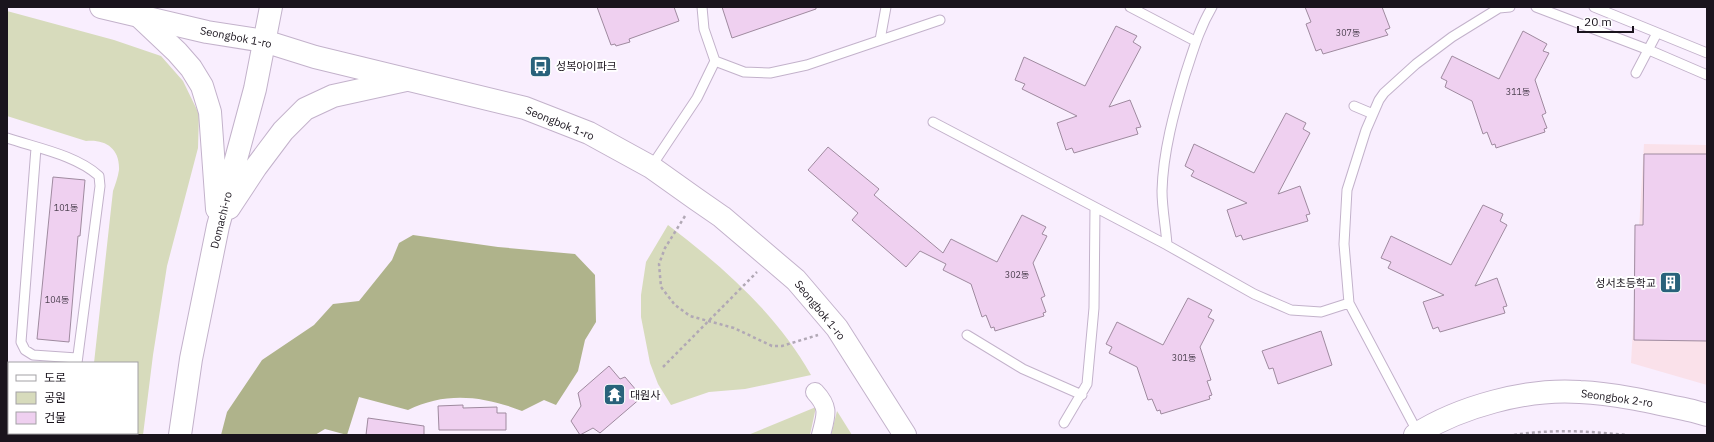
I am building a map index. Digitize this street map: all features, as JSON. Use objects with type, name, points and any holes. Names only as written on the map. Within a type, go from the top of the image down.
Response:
[{"type":"street","name":"Seongbok 1-ro","points":[[101,7],[141,18],[207,32],[264,41],[315,57],[525,108],[589,133],[651,167],[722,217],[796,280],[838,328],[905,435]]},
{"type":"street","name":"Domachi-ro","points":[[180,435],[191,359],[218,226],[255,89],[271,7]]},
{"type":"street","points":[[141,18],[177,52],[191,68],[202,86],[210,112],[218,226]]},
{"type":"street","points":[[218,226],[256,167],[283,131],[305,109],[333,96],[406,80]]},
{"type":"street","points":[[815,392],[823,401],[827,411],[821,435]]},
{"type":"street","name":"Seongbok 2-ro","points":[[1416,434],[1449,416],[1491,402],[1541,393],[1578,392],[1609,394],[1693,410],[1707,415]]},
{"type":"lane","points":[[651,167],[697,98],[715,61],[704,29],[702,7]]},
{"type":"lane","points":[[880,40],[886,7]]},
{"type":"lane","points":[[1130,7],[1195,41]]},
{"type":"lane","points":[[1167,246],[1162,191],[1167,148],[1178,98],[1195,41],[1202,24],[1212,7]]},
{"type":"lane","points":[[1416,434],[1349,303],[1344,244],[1347,190],[1366,130],[1384,93],[1416,64],[1452,37],[1499,7],[1510,7]]},
{"type":"lane","points":[[1536,7],[1648,50],[1707,75]]},
{"type":"lane","points":[[1594,7],[1707,53]]},
{"type":"lane","points":[[715,61],[744,72],[770,73],[807,65],[940,20]]},
{"type":"lane","points":[[1636,73],[1657,33]]},
{"type":"lane","points":[[1354,106],[1373,114]]},
{"type":"lane","points":[[932,122],[1167,246],[1254,294],[1291,310],[1321,312],[1349,303]]},
{"type":"lane","points":[[7,138],[78,162],[90,168],[99,176],[100,186],[77,360],[33,355],[26,350],[21,342],[36,148]]},
{"type":"lane","points":[[1064,424],[1087,384],[1094,308],[1094,208]]},
{"type":"lane","points":[[967,334],[1023,369],[1082,395]]},
{"type":"path","points":[[696,199],[665,248],[658,264],[661,287],[675,305],[690,316],[734,328],[772,346],[782,346],[838,328]]},
{"type":"path","points":[[663,367],[771,259]]},
{"type":"path","points":[[1514,435],[1536,431],[1590,431],[1626,435]]},
{"type":"shaded area","name":"성서초등학교","points":[[1644,144],[1707,145],[1707,385],[1631,363]]},
{"type":"green space","points":[[7,11],[114,40],[161,56],[183,81],[199,114],[198,148],[167,266],[153,355],[143,435],[86,435],[138,434],[138,362],[94,362],[113,191],[119,170],[117,156],[110,146],[105,143],[86,141],[7,116]]},
{"type":"green space","points":[[668,225],[709,258],[747,293],[782,332],[811,375],[745,389],[709,392],[671,405],[658,384],[650,363],[641,317],[641,295],[646,262]]},
{"type":"green space","points":[[413,235],[498,247],[575,254],[595,275],[596,322],[585,340],[578,371],[556,405],[544,400],[522,411],[479,399],[451,398],[436,400],[408,410],[359,397],[347,435],[325,429],[315,435],[221,435],[227,412],[262,360],[314,325],[333,304],[359,301],[392,260],[399,243]]},
{"type":"green space","points":[[816,407],[810,435],[748,435]]},
{"type":"green space","points":[[837,411],[852,435],[831,435]]},
{"type":"building","points":[[597,7],[674,7],[679,21],[629,39],[630,42],[616,46],[615,44],[611,45]]},
{"type":"building","points":[[722,7],[816,7],[816,9],[732,38]]},
{"type":"building","points":[[1305,7],[1382,7],[1390,28],[1385,30],[1388,35],[1323,54],[1321,49],[1316,51],[1306,24],[1311,22]]},
{"type":"building","points":[[1116,26],[1137,36],[1133,42],[1141,47],[1109,107],[1130,100],[1141,127],[1136,128],[1138,134],[1074,153],[1072,148],[1066,150],[1057,123],[1077,116],[1022,89],[1025,84],[1015,80],[1024,57],[1085,86]]},
{"type":"building","points":[[1523,31],[1547,44],[1543,51],[1549,53],[1535,80],[1546,113],[1542,115],[1547,128],[1544,129],[1545,132],[1496,148],[1495,144],[1492,145],[1487,132],[1483,134],[1472,101],[1445,87],[1447,81],[1441,78],[1452,56],[1499,79]]},
{"type":"building","points":[[1286,113],[1306,123],[1303,129],[1310,133],[1278,194],[1300,186],[1310,214],[1306,215],[1308,221],[1243,240],[1241,235],[1236,237],[1227,210],[1247,203],[1191,176],[1194,171],[1185,166],[1194,144],[1254,173]]},
{"type":"building","points":[[828,147],[879,189],[874,195],[943,253],[951,239],[997,262],[1022,215],[1046,227],[1042,234],[1047,236],[1033,263],[1045,296],[1041,298],[1046,312],[1043,313],[1044,316],[995,331],[994,327],[991,328],[986,315],[982,317],[971,284],[943,270],[946,264],[920,251],[906,267],[852,220],[858,213],[808,170]]},
{"type":"building","name":"성서초등학교","points":[[1644,154],[1707,154],[1707,341],[1634,340],[1635,225],[1643,225]]},
{"type":"building","points":[[53,177],[85,180],[80,236],[78,236],[69,342],[37,339]]},
{"type":"building","points":[[1483,205],[1503,214],[1500,221],[1507,225],[1475,286],[1497,278],[1507,306],[1503,307],[1505,313],[1440,332],[1438,327],[1433,329],[1423,302],[1444,295],[1388,268],[1391,262],[1381,258],[1391,236],[1451,265]]},
{"type":"building","points":[[1188,298],[1212,310],[1208,317],[1214,320],[1200,347],[1211,380],[1207,381],[1212,395],[1209,396],[1210,399],[1161,414],[1160,410],[1157,411],[1152,399],[1148,400],[1137,367],[1109,353],[1112,347],[1106,344],[1117,322],[1163,345]]},
{"type":"building","points":[[1321,331],[1332,365],[1278,384],[1273,368],[1269,369],[1262,351]]},
{"type":"building","points":[[609,366],[620,379],[625,377],[642,397],[600,433],[593,428],[580,435],[571,421],[581,406],[578,393]]},
{"type":"building","points":[[463,405],[463,408],[497,407],[497,413],[506,413],[506,430],[439,430],[438,406]]},
{"type":"building","points":[[368,418],[424,426],[424,435],[366,435]]},
{"type":"place","name":"성복아이파크","points":[[540,66]]},
{"type":"place","name":"성서초등학교","points":[[1671,283]]},
{"type":"place","name":"대원사","points":[[615,395]]}]
